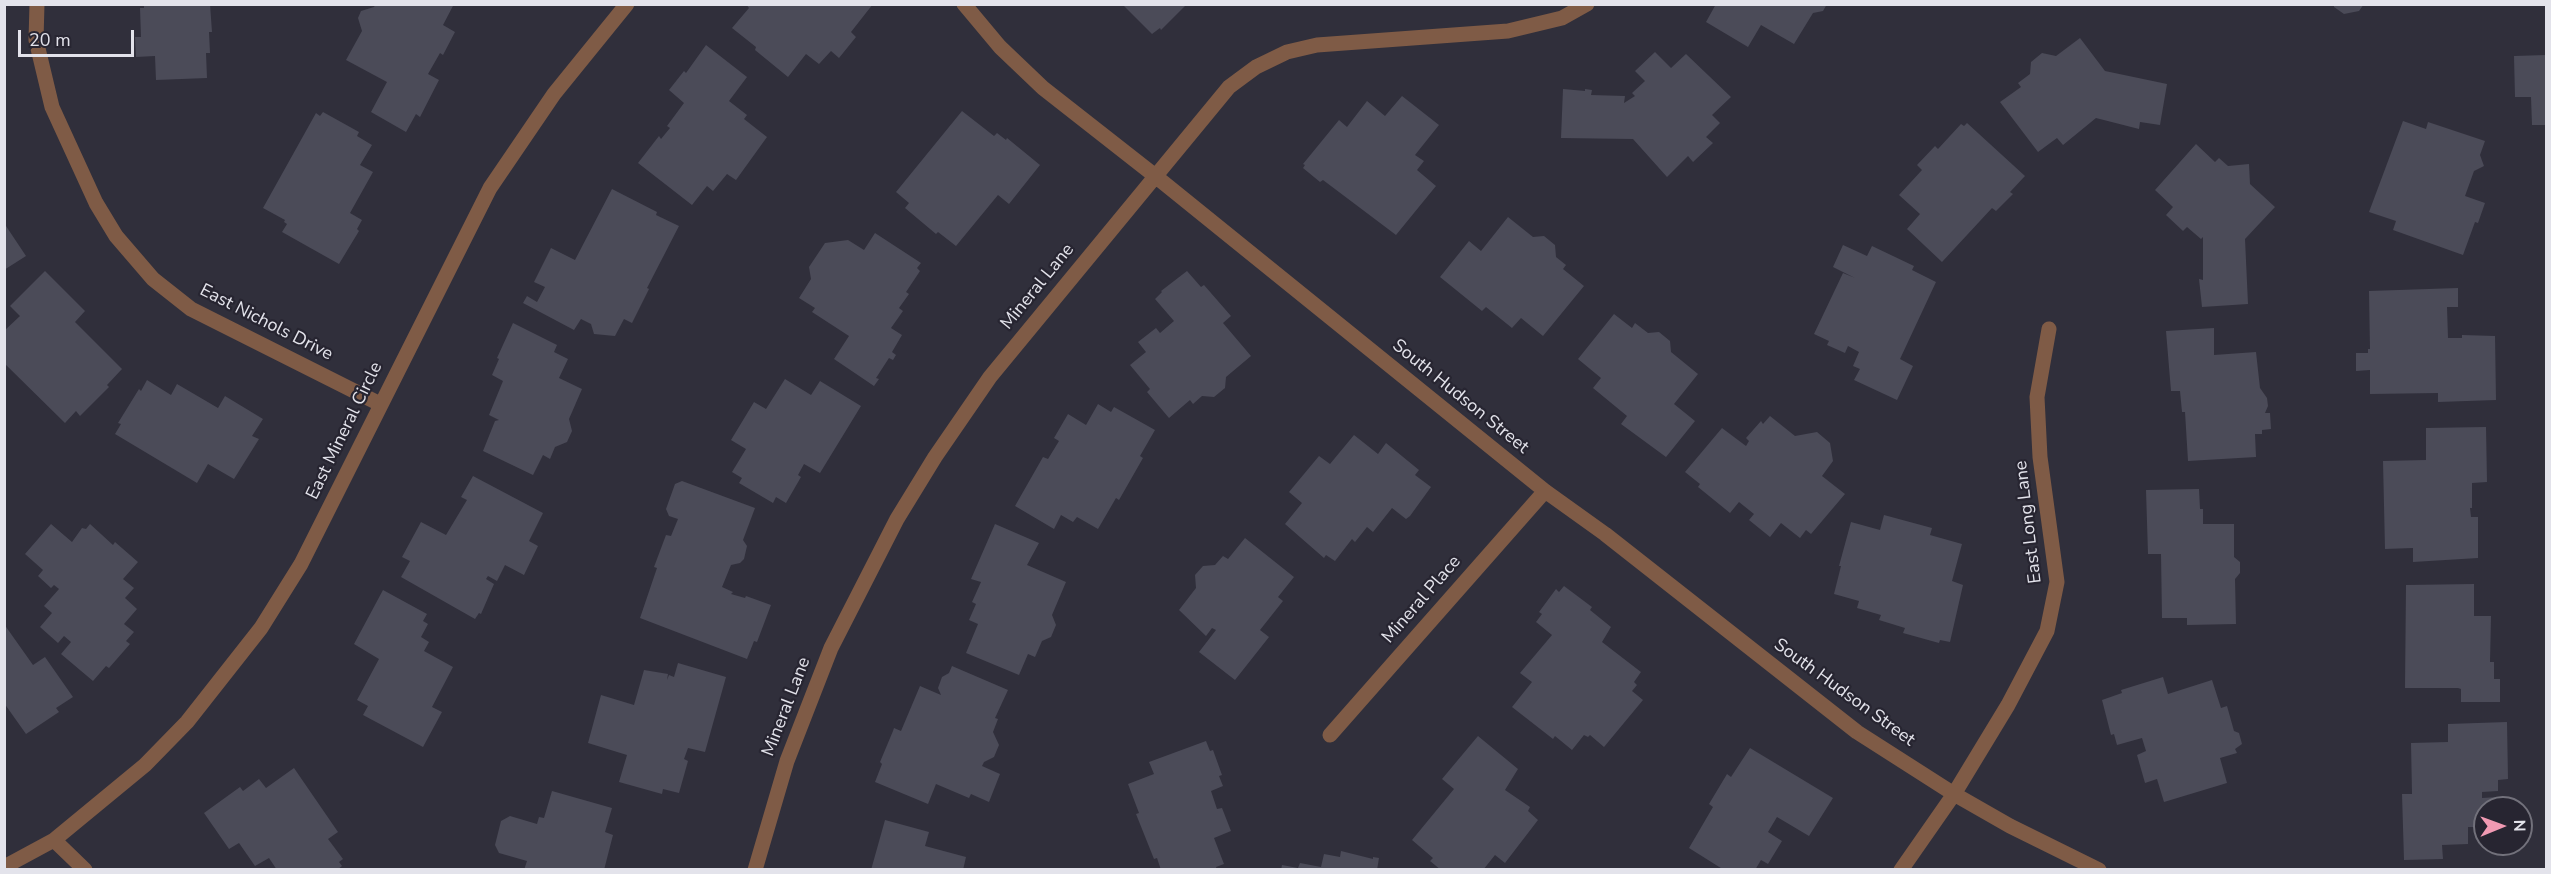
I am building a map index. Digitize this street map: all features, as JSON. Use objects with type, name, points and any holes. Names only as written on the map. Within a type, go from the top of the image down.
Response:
[{"type":"street","name":"East Nichols Drive","points":[[37,4],[36,40],[52,107],[96,203],[116,236],[138,262],[153,279],[191,309],[380,404]]},
{"type":"street","name":"East Mineral Circle","points":[[4,867],[54,840],[145,765],[187,722],[261,628],[301,564],[490,188],[554,94],[627,4]]},
{"type":"street","name":"South Hudson Street","points":[[964,4],[1000,47],[1043,88],[1545,491],[1605,534],[1857,732],[1954,794],[2010,826],[2098,870]]},
{"type":"street","name":"Mineral Lane","points":[[755,870],[787,761],[831,648],[897,519],[934,457],[990,377],[1154,175],[1229,87],[1256,67],[1287,52],[1317,45],[1508,31],[1562,18],[1587,4]]},
{"type":"street","name":"East Long Lane","points":[[1954,794],[2008,705],[2047,631],[2054,606],[2057,582],[2040,457],[2037,397],[2049,329]]},
{"type":"street","name":"Mineral Place","points":[[1330,735],[1545,491]]},
{"type":"street","points":[[1901,870],[1954,794]]},
{"type":"street","points":[[54,840],[85,870]]},
{"type":"building","points":[[144,4],[210,4],[212,32],[209,32],[210,53],[206,53],[207,78],[156,80],[155,56],[136,57],[135,37],[141,37],[140,8],[144,8]]},
{"type":"building","points":[[376,4],[454,4],[443,25],[455,32],[443,55],[440,53],[428,74],[439,80],[420,117],[416,114],[406,132],[371,112],[387,82],[346,60],[362,31],[358,18],[361,11],[374,7]]},
{"type":"building","points":[[746,4],[873,4],[851,32],[856,37],[839,58],[831,51],[819,64],[806,54],[788,77],[732,28],[749,8]]},
{"type":"building","points":[[1122,4],[1187,4],[1161,30],[1160,28],[1152,34]]},
{"type":"building","points":[[1716,4],[1827,4],[1823,11],[1813,13],[1794,44],[1761,25],[1748,47],[1706,22]]},
{"type":"building","points":[[2334,4],[2364,4],[2359,11],[2344,14],[2334,7]]},
{"type":"building","points":[[2080,38],[2105,71],[2167,84],[2160,125],[2140,122],[2139,129],[2096,118],[2063,145],[2057,138],[2038,152],[2000,102],[2021,87],[2018,83],[2030,74],[2031,62],[2042,53],[2056,56]]},
{"type":"building","points":[[706,45],[747,77],[729,101],[747,115],[744,119],[767,137],[736,180],[727,174],[713,191],[707,186],[692,205],[638,163],[659,136],[661,139],[670,128],[667,126],[684,103],[669,90],[684,71],[686,73]]},
{"type":"building","points":[[1655,52],[1671,68],[1686,54],[1731,97],[1712,115],[1720,123],[1706,137],[1713,143],[1693,162],[1688,156],[1667,177],[1633,139],[1561,138],[1563,89],[1592,90],[1591,95],[1625,96],[1624,103],[1635,96],[1632,93],[1645,81],[1635,71]]},
{"type":"building","points":[[2546,55],[2546,125],[2532,125],[2531,97],[2515,97],[2514,56]]},
{"type":"building","points":[[1402,96],[1439,125],[1415,155],[1424,161],[1417,170],[1436,186],[1396,235],[1323,180],[1320,182],[1303,168],[1305,165],[1303,164],[1339,120],[1347,127],[1367,101],[1385,116]]},
{"type":"building","points":[[962,111],[994,136],[997,133],[1006,140],[1007,138],[1040,165],[1009,204],[998,195],[956,246],[938,232],[936,234],[905,208],[909,203],[896,192]]},
{"type":"building","points":[[323,112],[359,132],[357,136],[372,145],[360,165],[373,172],[350,213],[362,220],[357,229],[359,231],[339,264],[282,232],[287,224],[285,220],[263,208],[316,113],[320,116]]},
{"type":"building","points":[[2403,121],[2426,129],[2428,122],[2485,141],[2480,155],[2484,166],[2474,171],[2465,196],[2485,203],[2478,223],[2475,222],[2463,255],[2393,230],[2396,221],[2369,212]]},
{"type":"building","points":[[1967,123],[2025,176],[2010,192],[2013,194],[1996,211],[1992,208],[1942,262],[1907,229],[1920,214],[1899,195],[1922,170],[1917,165],[1935,146],[1938,149],[1961,124],[1964,126]]},
{"type":"building","points":[[2196,144],[2215,162],[2219,158],[2228,166],[2249,164],[2250,184],[2275,207],[2245,239],[2248,304],[2202,307],[2199,279],[2203,280],[2203,237],[2201,239],[2187,227],[2183,231],[2166,215],[2173,207],[2155,190]]},
{"type":"building","points":[[612,189],[679,226],[632,323],[624,319],[615,336],[594,334],[591,324],[581,319],[574,330],[523,303],[527,296],[537,302],[545,287],[534,282],[551,248],[575,260]]},
{"type":"building","points":[[1508,217],[1533,237],[1544,236],[1555,245],[1556,257],[1566,265],[1563,269],[1584,286],[1543,336],[1521,318],[1512,328],[1486,307],[1482,311],[1440,277],[1469,241],[1481,251]]},
{"type":"building","points":[[4,223],[26,256],[4,270]]},
{"type":"building","points":[[875,233],[921,263],[917,268],[920,271],[906,292],[909,294],[899,308],[903,311],[891,328],[902,335],[892,352],[896,355],[893,360],[889,358],[876,378],[879,379],[874,386],[834,359],[849,336],[812,312],[815,308],[799,298],[811,279],[809,267],[825,243],[848,240],[864,250]]},
{"type":"building","points":[[1843,245],[1867,256],[1872,246],[1914,266],[1912,270],[1936,282],[1900,359],[1913,366],[1897,400],[1854,380],[1860,369],[1853,366],[1859,352],[1848,346],[1845,353],[1827,345],[1829,341],[1814,334],[1843,273],[1855,278],[1833,267]]},
{"type":"building","points":[[45,271],[85,311],[75,322],[122,369],[107,385],[109,387],[80,416],[76,411],[65,423],[4,363],[4,331],[20,316],[10,306]]},
{"type":"building","points":[[1187,271],[1201,287],[1204,285],[1231,316],[1223,323],[1251,356],[1226,377],[1225,388],[1214,397],[1202,396],[1193,404],[1190,400],[1169,418],[1147,392],[1150,389],[1130,365],[1146,352],[1138,342],[1156,328],[1160,333],[1174,321],[1155,299],[1161,291]]},
{"type":"building","points":[[2458,288],[2458,307],[2447,307],[2448,338],[2462,338],[2462,335],[2495,336],[2496,400],[2438,402],[2438,393],[2370,394],[2370,370],[2356,371],[2356,353],[2368,353],[2370,349],[2369,291]]},
{"type":"building","points":[[1614,314],[1632,328],[1635,323],[1648,333],[1659,332],[1670,341],[1671,352],[1698,374],[1674,404],[1695,421],[1666,457],[1621,424],[1627,416],[1593,388],[1601,378],[1578,359]]},
{"type":"building","points":[[513,323],[557,345],[554,352],[568,359],[559,378],[582,389],[569,419],[572,431],[567,442],[555,447],[550,459],[543,455],[533,475],[483,451],[495,421],[499,420],[489,415],[503,381],[492,375]]},
{"type":"building","points":[[2214,328],[2214,355],[2256,352],[2260,388],[2267,398],[2268,406],[2265,413],[2270,413],[2271,429],[2262,430],[2262,434],[2255,434],[2256,457],[2188,461],[2185,412],[2182,412],[2180,391],[2171,391],[2166,331]]},
{"type":"building","points":[[785,379],[811,395],[820,381],[861,406],[820,473],[804,464],[798,475],[801,477],[786,503],[776,497],[773,503],[739,483],[742,478],[732,472],[746,449],[731,440],[754,402],[766,409]]},
{"type":"building","points":[[147,380],[171,395],[177,384],[218,408],[225,396],[263,419],[252,436],[259,439],[234,479],[208,464],[197,483],[115,434],[121,424],[118,423]]},
{"type":"building","points":[[1098,404],[1111,412],[1114,407],[1155,430],[1140,456],[1143,458],[1119,500],[1116,498],[1098,529],[1077,517],[1073,522],[1061,515],[1054,529],[1015,506],[1043,457],[1048,459],[1059,441],[1054,438],[1068,414],[1086,425]]},
{"type":"building","points":[[1770,416],[1795,436],[1817,432],[1830,443],[1833,461],[1822,476],[1845,494],[1811,534],[1806,530],[1800,538],[1781,523],[1770,537],[1749,520],[1754,514],[1739,502],[1730,513],[1698,487],[1700,484],[1685,472],[1722,428],[1746,446],[1749,441],[1746,438],[1761,421],[1763,424]]},
{"type":"building","points":[[2486,427],[2487,482],[2472,483],[2472,508],[2470,508],[2471,517],[2478,517],[2478,558],[2413,562],[2413,548],[2385,549],[2383,461],[2426,460],[2426,428]]},
{"type":"building","points":[[1354,435],[1378,454],[1386,443],[1419,470],[1415,475],[1431,487],[1410,516],[1406,519],[1392,508],[1373,532],[1367,527],[1355,542],[1352,539],[1335,561],[1326,555],[1324,558],[1285,524],[1302,503],[1289,492],[1319,456],[1330,464]]},
{"type":"building","points":[[473,476],[543,513],[529,541],[538,546],[524,575],[505,565],[497,581],[488,576],[486,579],[494,584],[481,614],[479,613],[475,619],[401,577],[410,561],[402,557],[421,522],[446,535],[467,500],[461,497]]},
{"type":"building","points":[[682,481],[755,508],[743,540],[747,546],[744,559],[740,563],[731,565],[722,587],[733,592],[731,594],[745,598],[746,596],[771,605],[757,642],[754,641],[747,659],[640,618],[657,568],[654,567],[666,535],[671,536],[678,519],[669,516],[666,509],[675,484]]},
{"type":"building","points":[[2199,489],[2203,524],[2234,524],[2234,557],[2240,562],[2240,573],[2235,579],[2236,624],[2187,625],[2187,618],[2162,618],[2161,554],[2148,554],[2146,490]]},
{"type":"building","points":[[1884,515],[1932,528],[1930,535],[1962,544],[1952,581],[1963,585],[1950,642],[1940,640],[1939,643],[1903,633],[1905,628],[1879,620],[1881,615],[1857,608],[1859,601],[1834,594],[1851,522],[1880,530]]},
{"type":"building","points":[[51,524],[72,542],[82,528],[86,529],[90,524],[113,545],[115,542],[138,562],[123,579],[134,588],[125,598],[137,609],[124,624],[134,632],[126,641],[130,644],[109,668],[106,666],[93,681],[61,654],[71,642],[64,636],[58,643],[40,627],[52,613],[44,606],[59,589],[54,585],[51,588],[38,576],[43,570],[25,554]]},
{"type":"building","points":[[995,524],[1039,543],[1027,565],[1066,582],[1052,615],[1056,625],[1051,637],[1042,641],[1035,657],[1028,654],[1019,675],[966,653],[978,624],[969,620],[976,604],[972,602],[981,582],[971,579]]},
{"type":"building","points":[[1245,538],[1294,577],[1278,597],[1283,601],[1260,630],[1269,637],[1235,680],[1199,652],[1216,630],[1212,628],[1206,636],[1179,610],[1196,588],[1195,575],[1203,566],[1215,565],[1223,556],[1228,559]]},
{"type":"building","points":[[2474,584],[2474,616],[2491,616],[2490,662],[2494,662],[2494,679],[2500,679],[2500,702],[2461,702],[2461,689],[2458,688],[2405,688],[2406,585]]},
{"type":"building","points":[[1564,586],[1592,607],[1590,610],[1611,627],[1602,642],[1641,672],[1634,682],[1637,685],[1632,691],[1643,700],[1604,747],[1590,735],[1588,737],[1584,735],[1572,750],[1555,736],[1553,739],[1512,707],[1532,682],[1520,673],[1552,635],[1536,622],[1542,614],[1539,612],[1556,589],[1559,592]]},
{"type":"building","points":[[383,590],[427,614],[423,621],[428,624],[421,637],[429,642],[424,651],[453,667],[432,707],[442,712],[423,747],[363,715],[368,706],[357,700],[379,659],[354,644]]},
{"type":"building","points":[[4,624],[33,665],[45,657],[73,697],[56,708],[59,712],[26,734],[4,703]]},
{"type":"building","points":[[678,663],[726,677],[705,752],[688,748],[684,759],[688,761],[679,793],[663,789],[662,794],[619,782],[627,755],[588,743],[601,695],[634,705],[644,670],[668,674],[667,680],[669,675],[674,677]]},
{"type":"building","points":[[952,666],[1008,690],[995,718],[998,719],[993,732],[999,745],[994,757],[984,762],[982,766],[1000,774],[989,802],[971,794],[969,798],[936,784],[928,804],[875,782],[882,764],[880,762],[894,728],[901,731],[920,686],[941,695],[938,688],[942,677],[949,673]]},
{"type":"building","points":[[2163,677],[2168,694],[2212,680],[2221,708],[2227,706],[2234,731],[2239,733],[2242,744],[2235,749],[2237,753],[2220,758],[2227,783],[2164,802],[2157,779],[2145,783],[2137,755],[2146,751],[2142,738],[2117,745],[2114,734],[2111,735],[2102,700],[2122,693],[2121,690]]},
{"type":"building","points":[[2507,722],[2508,779],[2498,780],[2498,791],[2482,792],[2482,796],[2473,796],[2473,827],[2468,827],[2468,844],[2442,845],[2443,859],[2404,860],[2402,794],[2412,794],[2411,743],[2448,742],[2448,724]]},
{"type":"building","points":[[1478,736],[1518,769],[1505,790],[1530,807],[1528,811],[1538,820],[1505,863],[1495,855],[1483,870],[1441,870],[1430,861],[1433,858],[1412,840],[1454,789],[1442,779]]},
{"type":"building","points":[[1206,741],[1210,751],[1213,750],[1222,775],[1219,776],[1223,786],[1211,791],[1217,809],[1222,808],[1231,831],[1214,838],[1224,864],[1216,867],[1217,870],[1161,870],[1157,858],[1154,859],[1136,814],[1139,813],[1128,784],[1154,774],[1149,762]]},
{"type":"building","points":[[1750,748],[1833,798],[1809,836],[1777,817],[1768,832],[1782,841],[1768,864],[1761,860],[1755,870],[1724,870],[1689,848],[1713,807],[1709,804],[1727,774],[1731,777]]},
{"type":"building","points":[[294,768],[338,832],[328,839],[343,859],[339,862],[342,866],[337,870],[277,870],[269,858],[255,866],[239,843],[229,849],[204,813],[240,787],[243,791],[259,779],[266,788]]},
{"type":"building","points":[[552,791],[612,808],[605,832],[613,835],[604,870],[524,870],[527,861],[499,853],[495,845],[501,821],[510,816],[537,824],[539,817],[544,818]]},
{"type":"building","points":[[885,820],[929,832],[925,846],[966,857],[963,870],[871,870]]},
{"type":"building","points":[[1341,851],[1373,859],[1373,857],[1379,858],[1377,870],[1281,870],[1282,865],[1298,868],[1300,863],[1321,867],[1324,854],[1340,857]]}]
